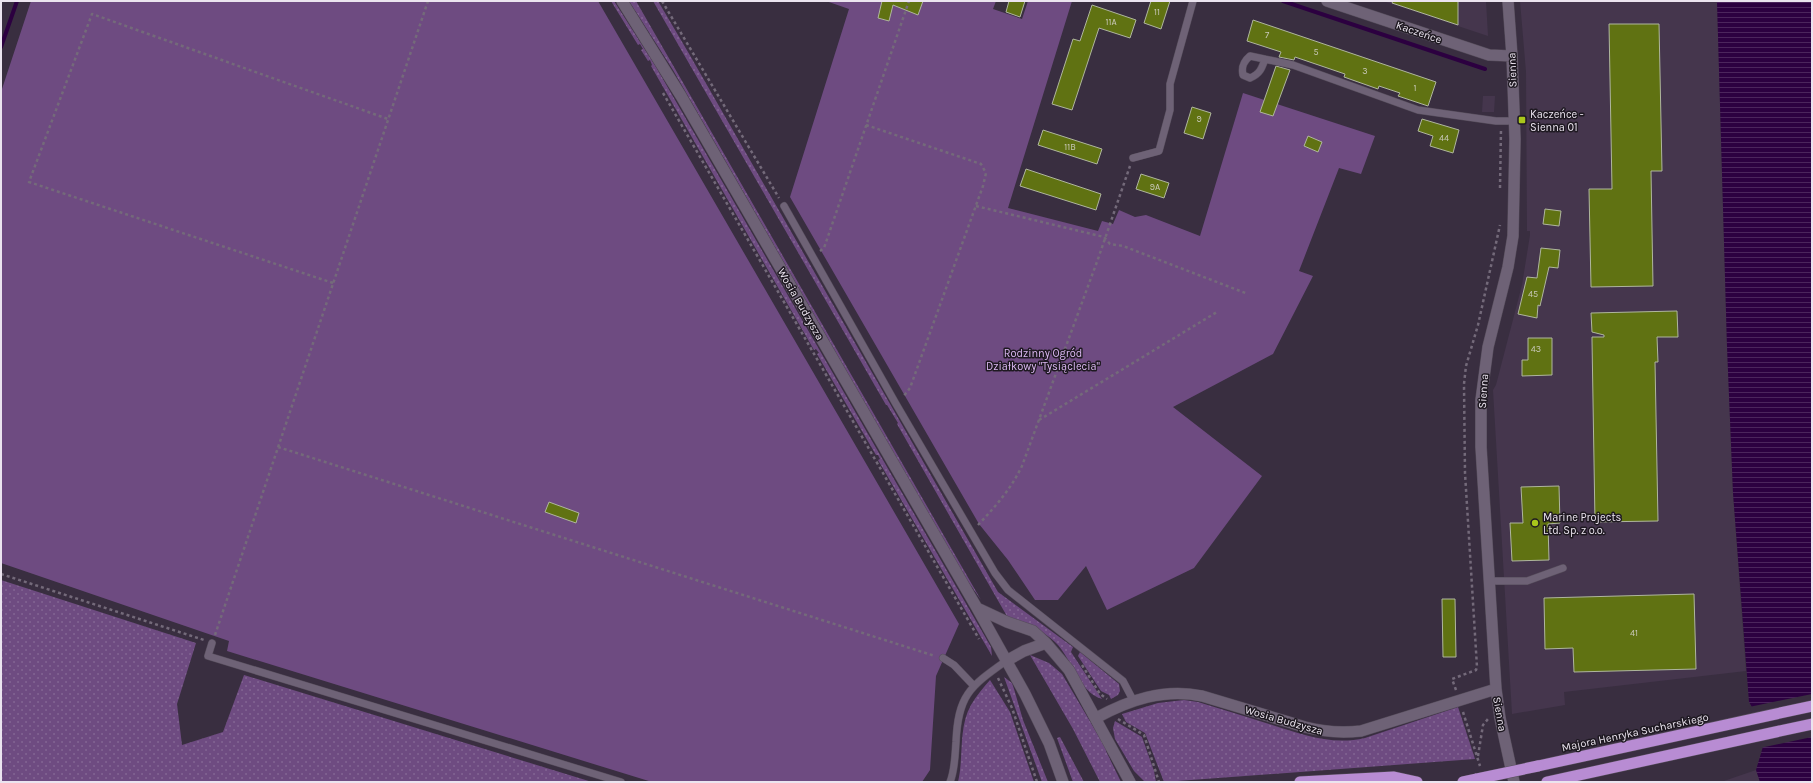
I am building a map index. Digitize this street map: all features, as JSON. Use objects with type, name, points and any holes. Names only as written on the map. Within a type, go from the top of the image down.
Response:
[{"type":"highway","name":"Majora Henryka Sucharskiego","points":[[1463,782],[1812,706]]},
{"type":"highway","points":[[1547,782],[1812,724]]},
{"type":"highway","points":[[1300,782],[1394,776],[1417,782]]},
{"type":"street","name":"Wosia Budzysza","points":[[622,1],[681,96],[977,608],[1049,743],[1063,782]]},
{"type":"street","name":"Kaczeńce","points":[[1327,1],[1489,55],[1512,56]]},
{"type":"street","name":"Sienna","points":[[1508,1],[1512,56],[1514,121],[1513,236],[1508,267],[1488,347],[1481,400],[1481,447],[1496,689],[1500,718],[1514,782]]},
{"type":"street","points":[[977,608],[1007,622],[1033,631],[1046,643],[1069,670],[1130,782]]},
{"type":"street","points":[[1006,661],[1024,651],[1046,643]]},
{"type":"street","name":"Wosia Budzysza","points":[[1096,718],[1133,700],[1160,694],[1187,693],[1202,696],[1311,729],[1323,732],[1343,733],[1361,731],[1496,689]]},
{"type":"lane","points":[[1133,158],[1159,151],[1170,110],[1170,84],[1193,1]]},
{"type":"lane","points":[[1266,59],[1293,65],[1418,110],[1483,120],[1514,121]]},
{"type":"lane","points":[[784,206],[812,258],[995,573],[1008,590],[1123,681],[1133,700]]},
{"type":"lane","points":[[1489,581],[1527,581],[1563,568]]},
{"type":"lane","points":[[212,643],[208,656],[620,782]]},
{"type":"lane","points":[[943,658],[954,666],[974,686]]},
{"type":"lane","points":[[950,782],[955,762],[957,719],[962,704],[974,686],[1006,661]]},
{"type":"path","points":[[1,574],[212,643],[428,1]]},
{"type":"path","points":[[662,1],[784,206]]},
{"type":"path","points":[[812,258],[824,248],[909,1]]},
{"type":"path","points":[[333,283],[29,182],[92,14],[388,119]]},
{"type":"path","points":[[659,86],[981,642]]},
{"type":"path","points":[[866,125],[981,164],[986,173],[976,206],[910,388],[896,404]]},
{"type":"path","points":[[972,532],[1013,484],[1022,466],[1098,259],[1104,237],[1133,158]]},
{"type":"path","points":[[976,206],[1104,237],[1110,244],[1123,246],[1248,294]]},
{"type":"path","points":[[1038,420],[1217,312]]},
{"type":"path","points":[[278,447],[943,658]]},
{"type":"path","points":[[994,669],[1012,708],[1037,782]]},
{"type":"path","points":[[1478,758],[1483,725],[1490,718]]},
{"type":"shaded area","points":[[1383,1],[1486,1],[1488,36]]},
{"type":"shaded area","points":[[1520,1],[1717,1],[1727,346],[1733,493],[1746,671],[1564,692],[1565,705],[1512,714],[1493,390],[1496,385],[1522,285],[1530,235],[1530,231],[1527,231],[1526,72]]},
{"type":"shaded area","points":[[1717,1],[1812,1],[1812,782],[1760,782],[1756,770],[1767,733],[1749,702],[1733,493],[1727,346]]},
{"type":"shaded area","points":[[1483,96],[1495,96],[1494,112],[1482,112]]},
{"type":"shaded area","points":[[1756,770],[1760,782],[1721,782]]},
{"type":"green space","points":[[31,1],[598,1],[959,624],[936,676],[930,770],[922,782],[652,782],[227,651],[229,641],[1,563],[1,92]]},
{"type":"green space","points":[[611,1],[614,1],[656,67],[991,647],[992,656],[878,460],[880,459],[878,455],[876,455],[817,354],[819,353],[816,349],[814,350],[651,66],[650,60],[648,61],[641,50],[643,49],[640,44],[638,45]]},
{"type":"green space","points":[[629,1],[636,1],[981,600],[967,580],[673,70]]},
{"type":"green space","points":[[653,1],[658,1],[688,52],[998,592],[1073,647],[1071,652],[1102,699],[1094,695],[1081,682],[1061,649],[1055,642],[1039,631],[1008,618],[897,424],[898,423],[886,405]]},
{"type":"green space","name":"Rodzinny Ogród Działkowy \"Tysiąclecia\"","points":[[826,1],[996,1],[993,9],[1022,19],[1028,1],[1072,1],[1008,208],[1098,231],[1102,221],[1113,224],[1119,210],[1135,217],[1146,215],[1200,236],[1243,93],[1375,136],[1361,174],[1339,168],[1299,271],[1313,276],[1273,354],[1173,407],[1262,476],[1194,568],[1107,610],[1086,566],[1058,600],[1035,600],[1008,560],[979,524],[790,197],[849,9]]},
{"type":"green space","points":[[1,580],[196,643],[177,704],[182,745],[223,732],[244,675],[592,782],[1,782]]},
{"type":"green space","points":[[1080,652],[1119,684],[1120,691],[1118,695],[1111,699],[1109,695],[1101,691],[1078,656]]},
{"type":"green space","points":[[1030,655],[1049,663],[1062,674],[1107,750],[1106,751],[1121,782],[1100,782],[1073,729]]},
{"type":"green space","points":[[1004,677],[1012,683],[1023,720],[1048,782],[1042,782]]},
{"type":"green space","points":[[990,680],[1010,712],[1034,782],[958,782],[964,723],[975,698]]},
{"type":"green space","points":[[1184,700],[1198,702],[1304,735],[1340,741],[1365,738],[1458,707],[1475,759],[1164,782],[1145,733],[1126,722],[1122,714],[1158,703]]},
{"type":"green space","points":[[1115,721],[1142,737],[1154,771],[1156,782],[1145,782],[1134,771],[1115,739],[1113,728]]},
{"type":"green space","points":[[1060,737],[1084,782],[1073,782],[1057,738]]},
{"type":"pier","points":[[1812,694],[1812,737],[1760,748],[1764,734],[1749,707]]},
{"type":"building","points":[[882,1],[923,1],[918,15],[893,5],[889,21],[878,18]]},
{"type":"building","points":[[1009,1],[1025,1],[1020,17],[1006,12]]},
{"type":"building","points":[[1151,1],[1170,1],[1161,29],[1144,23]]},
{"type":"building","points":[[1393,1],[1458,1],[1458,25],[1392,3]]},
{"type":"building","points":[[1092,5],[1136,20],[1130,38],[1099,28],[1072,110],[1052,104],[1073,39],[1080,41]]},
{"type":"building","points":[[1253,20],[1436,82],[1428,106],[1398,96],[1400,93],[1379,86],[1378,89],[1344,77],[1345,74],[1295,57],[1294,60],[1279,57],[1281,52],[1247,41]]},
{"type":"building","points":[[1609,24],[1659,24],[1662,171],[1651,171],[1653,286],[1591,287],[1589,189],[1612,189]]},
{"type":"building","points":[[1276,66],[1290,70],[1273,116],[1260,112]]},
{"type":"building","points":[[1192,107],[1211,113],[1203,139],[1184,133]]},
{"type":"building","points":[[1422,119],[1459,130],[1453,153],[1430,146],[1433,136],[1418,131]]},
{"type":"building","points":[[1043,130],[1102,149],[1097,164],[1038,145]]},
{"type":"building","points":[[1308,136],[1322,142],[1318,152],[1304,146]]},
{"type":"building","points":[[1026,169],[1101,194],[1096,210],[1020,186]]},
{"type":"building","points":[[1141,174],[1169,183],[1164,198],[1136,189]]},
{"type":"building","points":[[1545,209],[1561,211],[1559,226],[1543,224]]},
{"type":"building","points":[[1541,248],[1560,250],[1558,268],[1549,267],[1540,306],[1538,305],[1537,318],[1518,314],[1527,277],[1537,278]]},
{"type":"building","points":[[1677,311],[1678,337],[1657,337],[1658,362],[1655,362],[1658,521],[1595,522],[1592,337],[1604,337],[1604,335],[1592,332],[1591,313]]},
{"type":"building","points":[[1528,338],[1552,338],[1552,375],[1522,376],[1522,360],[1528,360]]},
{"type":"building","name":"Marine Projects Ltd. Sp. z o.o.","points":[[1559,486],[1560,523],[1548,524],[1549,560],[1512,561],[1510,523],[1523,523],[1521,487]]},
{"type":"building","points":[[549,502],[579,513],[576,523],[545,512]]},
{"type":"building","points":[[1694,594],[1696,669],[1574,672],[1573,648],[1545,649],[1544,598]]},
{"type":"building","points":[[1442,599],[1455,599],[1456,657],[1443,657]]},
{"type":"waterway","points":[[1,47],[17,1]]},
{"type":"waterway","points":[[1283,1],[1485,69]]},
{"type":"place","name":"Kaczeńce - Sienna 01","points":[[1522,120]]},
{"type":"place","name":"Marine Projects Ltd. Sp. z o.o.","points":[[1535,523]]}]
